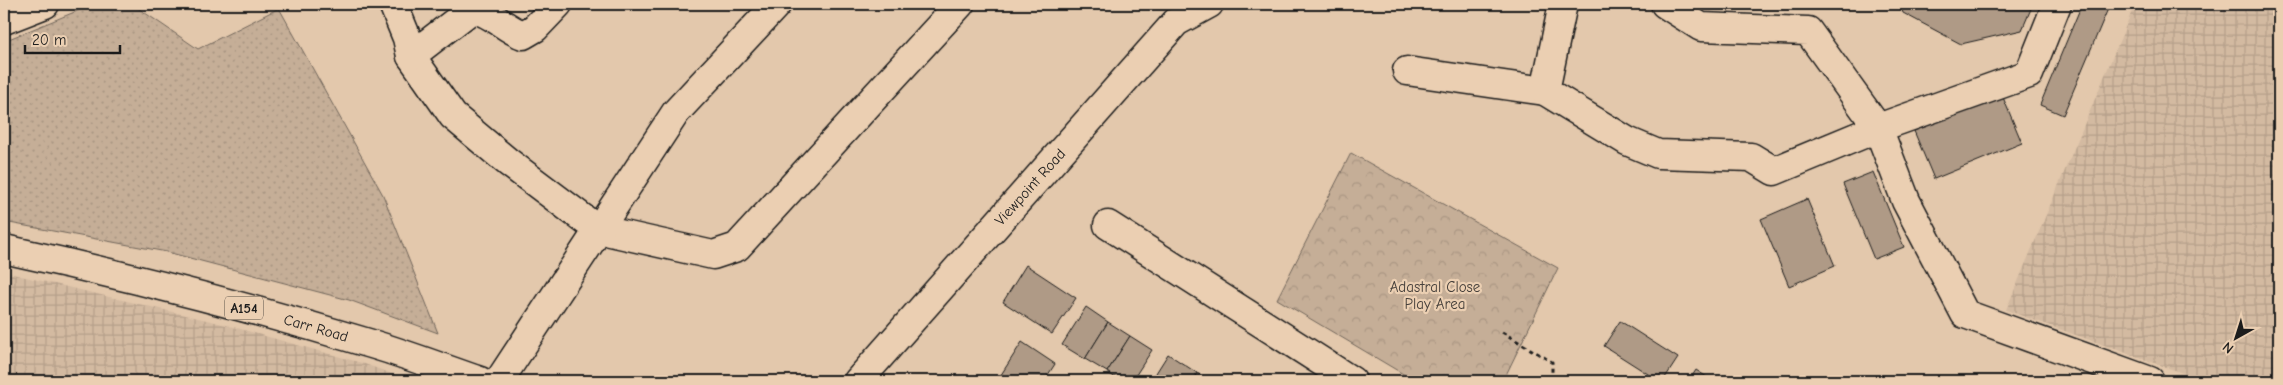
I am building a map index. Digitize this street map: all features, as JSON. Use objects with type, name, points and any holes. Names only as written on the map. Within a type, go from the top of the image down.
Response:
[{"type":"street","points":[[4,20],[46,4]]},
{"type":"street","points":[[393,4],[407,38],[411,56],[453,116],[508,162],[598,229],[713,255],[737,247],[960,4]]},
{"type":"street","points":[[411,56],[472,10],[481,10],[512,31],[523,35],[535,28],[558,4]]},
{"type":"street","points":[[499,381],[676,112],[777,4]]},
{"type":"street","name":"Viewpoint Road","points":[[858,381],[1176,22],[1209,4]]},
{"type":"street","points":[[1546,91],[1563,4]]},
{"type":"street","points":[[1665,4],[1700,26],[1808,31],[1878,128],[1906,201],[1965,314],[2150,381]]},
{"type":"street","points":[[1407,71],[1546,91],[1627,141],[1658,154],[1751,157],[1774,172],[1878,128],[2029,74],[2057,4]]},
{"type":"street","points":[[1108,225],[1352,381]]},
{"type":"street","name":"Carr Road","points":[[4,249],[72,264],[377,345],[480,381]]},
{"type":"path","points":[[1502,332],[1552,362],[1552,381]]},
{"type":"shaded area","points":[[2135,4],[2279,4],[2279,381],[2205,381],[2006,310]]},
{"type":"shaded area","points":[[4,272],[215,322],[362,363],[412,381],[4,381]]},
{"type":"green space","points":[[94,4],[132,4],[198,49],[279,8],[383,195],[438,333],[349,300],[167,252],[4,222],[4,41]]},
{"type":"green space","name":"Adastral Close Play Area","points":[[1351,153],[1558,268],[1503,381],[1415,381],[1277,299]]},
{"type":"building","points":[[1900,4],[2033,4],[2022,30],[1961,44],[1903,13]]},
{"type":"building","points":[[2082,4],[2110,4],[2063,115],[2040,105]]},
{"type":"building","points":[[2002,95],[2022,143],[1934,179],[1914,131]]},
{"type":"building","points":[[1873,172],[1904,247],[1874,259],[1843,184]]},
{"type":"building","points":[[1807,199],[1835,266],[1789,286],[1761,219]]},
{"type":"building","points":[[1026,265],[1076,298],[1052,334],[1003,302]]},
{"type":"building","points":[[1086,307],[1108,322],[1085,359],[1062,345]]},
{"type":"building","points":[[1620,321],[1678,358],[1663,381],[1659,381],[1604,346]]},
{"type":"building","points":[[1108,322],[1130,336],[1107,372],[1085,359]]},
{"type":"building","points":[[1130,336],[1152,350],[1132,381],[1120,381],[1107,372]]},
{"type":"building","points":[[1022,342],[1055,364],[1044,381],[997,381]]},
{"type":"building","points":[[1168,354],[1197,373],[1192,381],[1151,381]]},
{"type":"building","points":[[1696,370],[1713,381],[1689,381]]},
{"type":"building","points":[[1197,373],[1211,381],[1192,381]]}]
